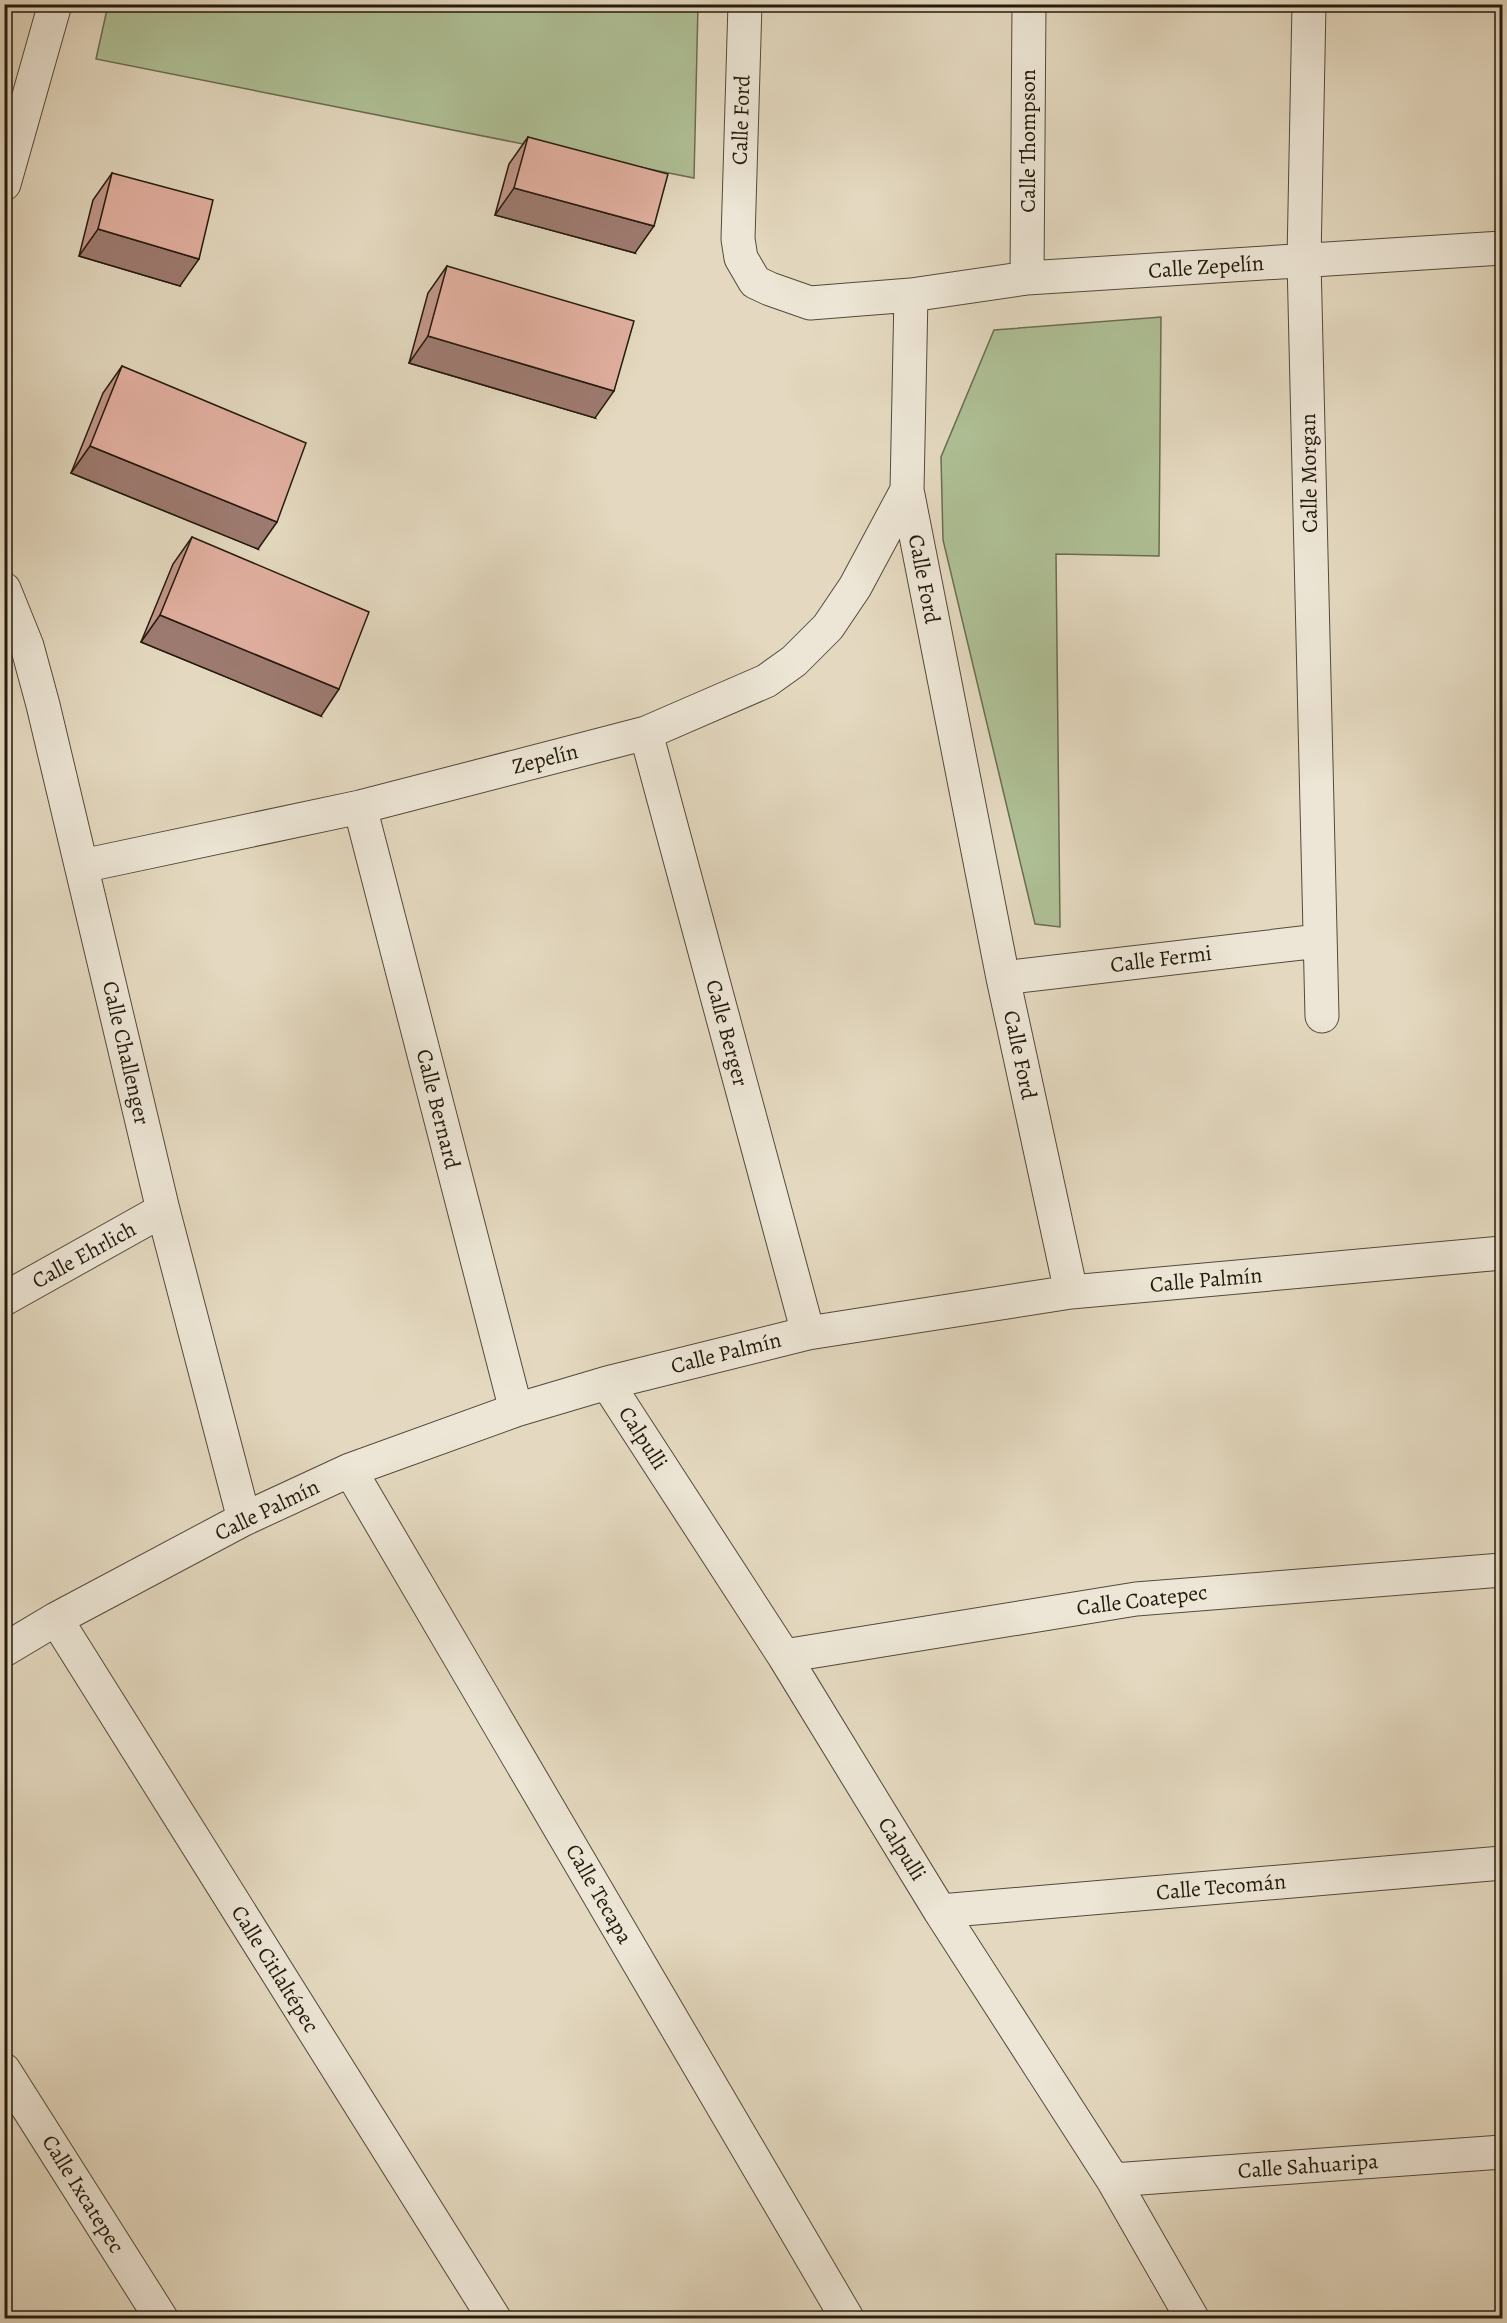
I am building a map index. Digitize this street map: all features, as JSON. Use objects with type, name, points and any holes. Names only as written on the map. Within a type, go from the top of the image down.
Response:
[{"type":"street","points":[[4,184],[55,4]]},
{"type":"street","name":"Calle Ford","points":[[745,4],[738,239],[741,258],[748,271],[755,282],[770,290],[810,303],[911,295],[907,490],[1003,978],[1071,1292]]},
{"type":"street","name":"Calle Thompson","points":[[1027,278],[1029,4]]},
{"type":"street","name":"Calle Morgan","points":[[1309,4],[1304,260],[1322,1016]]},
{"type":"street","name":"Calle Zepelín","points":[[911,295],[1027,278],[1503,248]]},
{"type":"street","name":"Zepelín","points":[[82,866],[360,807],[646,734],[766,681],[794,661],[828,627],[855,587],[907,490]]},
{"type":"street","name":"Calle Challenger","points":[[6,594],[27,646],[43,705],[163,1210],[244,1519]]},
{"type":"street","name":"Calle Berger","points":[[646,734],[808,1333]]},
{"type":"street","name":"Calle Bernard","points":[[360,807],[516,1410]]},
{"type":"street","name":"Calle Fermi","points":[[1003,978],[1319,941]]},
{"type":"street","name":"Calle Ehrlich","points":[[4,1299],[163,1210]]},
{"type":"street","name":"Calle Palmín","points":[[4,1650],[56,1619],[244,1519],[350,1470],[516,1410],[607,1383],[808,1333],[1071,1292],[1503,1253]]},
{"type":"street","name":"Calpulli","points":[[607,1383],[784,1656],[940,1911],[1113,2180],[1192,2319]]},
{"type":"street","name":"Calle Tecapa","points":[[350,1470],[847,2319]]},
{"type":"street","name":"Calle Coatepec","points":[[784,1656],[1136,1599],[1503,1570]]},
{"type":"street","name":"Calle Citlaltépec","points":[[56,1619],[494,2319]]},
{"type":"street","name":"Calle Tecomán","points":[[940,1911],[1503,1863]]},
{"type":"street","name":"Calle Ixcatepec","points":[[4,2070],[161,2319]]},
{"type":"street","name":"Calle Sahuaripa","points":[[1113,2180],[1503,2152]]},
{"type":"green space","points":[[108,5],[698,5],[694,178],[96,59]]},
{"type":"green space","points":[[1161,317],[1159,556],[1056,554],[1060,927],[1035,924],[943,540],[941,457],[994,330]]},
{"type":"building","points":[[528,137],[668,174],[654,226],[514,188]]},
{"type":"building","points":[[112,173],[213,200],[199,259],[98,229]]},
{"type":"building","points":[[447,266],[634,321],[614,391],[428,336]]},
{"type":"building","points":[[122,366],[306,443],[277,522],[90,446]]},
{"type":"building","points":[[192,537],[369,612],[339,689],[160,615]]}]
